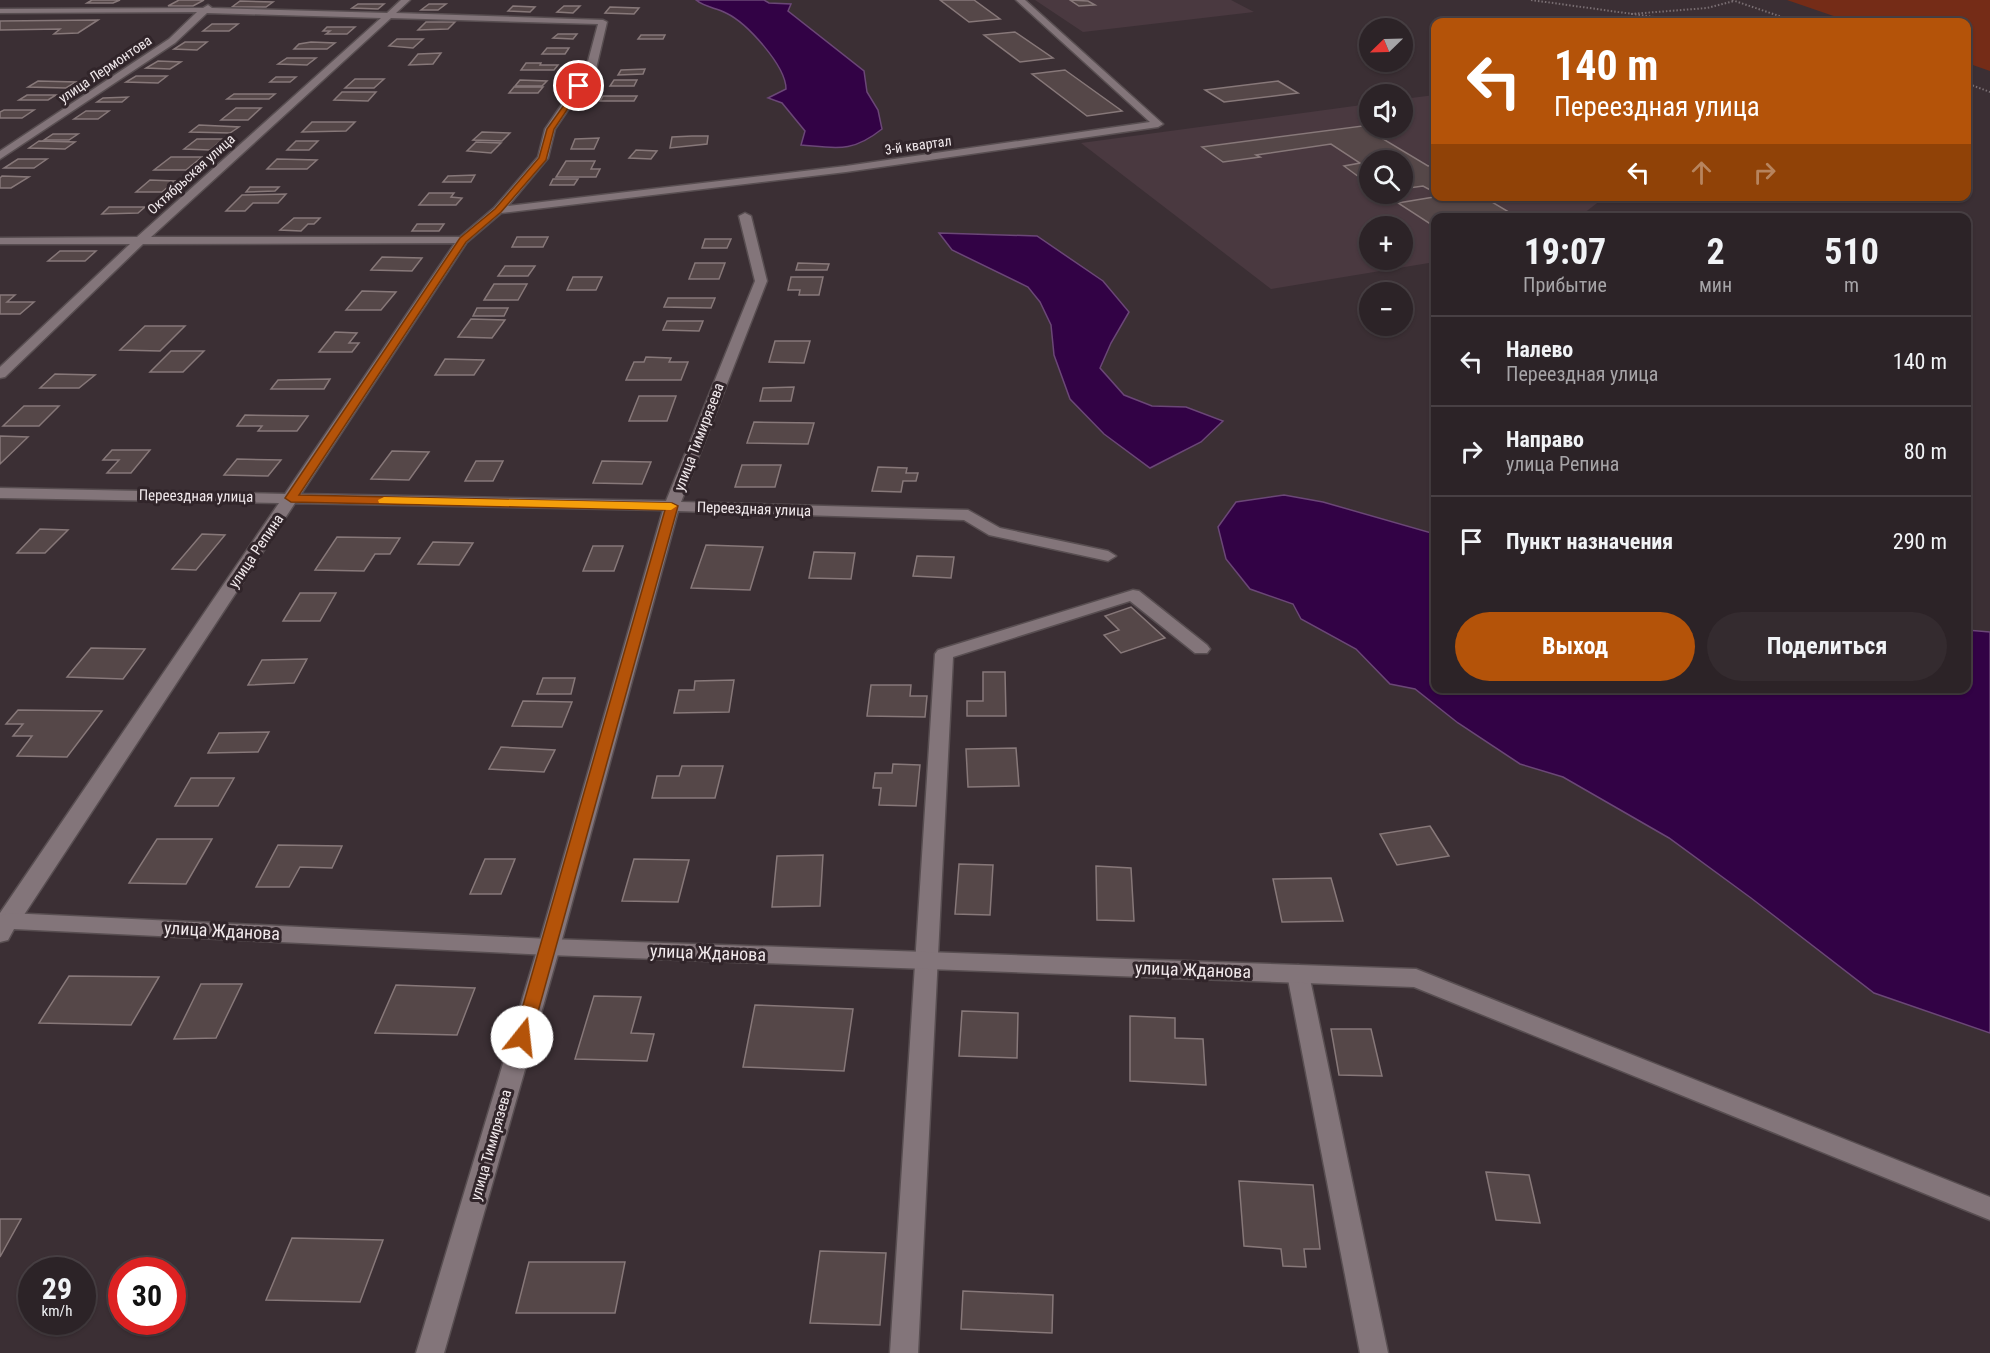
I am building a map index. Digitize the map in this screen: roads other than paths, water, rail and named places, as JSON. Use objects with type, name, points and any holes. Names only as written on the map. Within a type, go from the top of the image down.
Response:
[{"type":"street","name":"улица Лермонтова","points":[[0,156],[172,41],[204,10],[221,0]]},
{"type":"street","name":"Октябрьская улица","points":[[0,374],[140,241],[406,0]]},
{"type":"street","name":"3-й квартал","points":[[498,210],[846,169],[1158,124],[1020,0]]},
{"type":"street","points":[[0,11],[204,10],[386,16]]},
{"type":"street","name":"улица Репина","points":[[3,925],[463,240],[498,210],[543,158],[550,129],[591,69],[603,22],[386,16]]},
{"type":"street","name":"улица Тимирязева","points":[[430,1353],[549,947],[672,506],[761,281],[745,216]]},
{"type":"street","points":[[0,241],[463,240]]},
{"type":"street","name":"Переездная улица","points":[[0,493],[672,506],[968,515],[995,532],[1107,556]]},
{"type":"street","points":[[903,1353],[928,960],[944,654],[1133,595],[1201,649]]},
{"type":"street","name":"улица Жданова","points":[[3,925],[1416,978],[1990,1209]]},
{"type":"street","points":[[1298,974],[1374,1353]]}]
